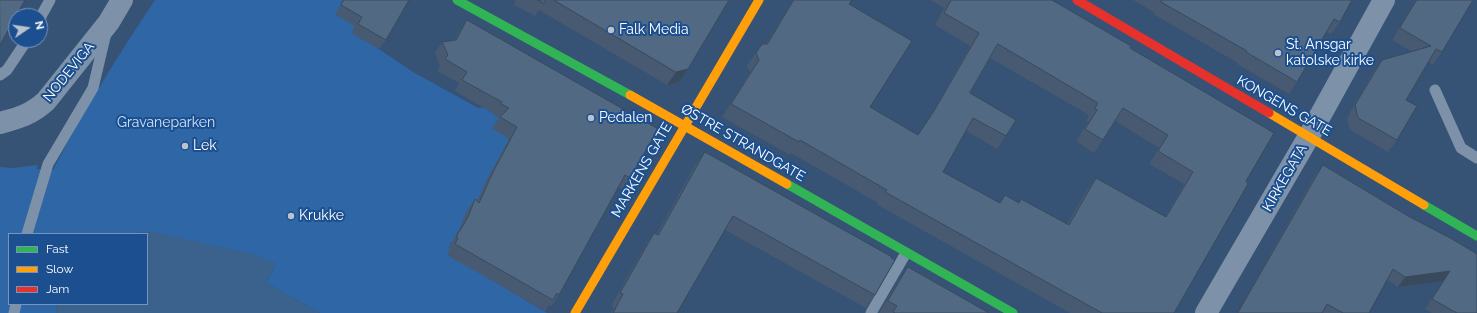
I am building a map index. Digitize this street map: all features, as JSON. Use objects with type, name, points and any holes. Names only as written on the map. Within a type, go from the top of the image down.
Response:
[{"type":"street","name":"NODEVIGA","points":[[0,123],[22,118],[34,112],[46,101],[109,22],[122,0]]},
{"type":"street","name":"ØSTRE STRANDGATE","points":[[458,0],[684,126],[1013,313]]},
{"type":"street","name":"MARKENS GATE","points":[[576,313],[759,0]]},
{"type":"street","name":"KONGENS GATE","points":[[1077,0],[1476,235]]},
{"type":"street","name":"KIRKEGATA","points":[[1206,313],[1309,136],[1384,0]]},
{"type":"lane","points":[[28,233],[48,164],[93,88],[109,22]]},
{"type":"lane","points":[[0,75],[7,70],[22,48]]},
{"type":"lane","points":[[1435,90],[1461,148],[1477,158]]},
{"type":"lane","points":[[871,313],[906,253]]},
{"type":"green space","name":"Gravaneparken","points":[[155,0],[354,0],[361,37],[413,72],[478,108],[517,104],[507,145],[451,255],[547,313],[320,313],[266,283],[276,264],[154,232],[8,233],[8,305],[57,305],[56,313],[0,313],[0,167],[13,168],[38,165],[36,169],[53,170],[101,84]]},
{"type":"shaded area","points":[[154,232],[253,254],[276,264],[266,283],[320,313],[56,313],[57,305],[148,305],[148,233],[136,233]]},
{"type":"building","points":[[0,0],[25,0],[21,8],[8,8],[8,31],[0,45]]},
{"type":"building","points":[[344,0],[409,0],[386,40],[358,24],[362,17],[341,5]]},
{"type":"building","points":[[538,0],[546,0],[544,3]]},
{"type":"building","points":[[554,0],[729,0],[688,69],[676,72]]},
{"type":"building","points":[[794,0],[852,0],[849,4],[912,41],[870,107],[918,135],[934,111],[979,33],[944,13],[951,0],[1052,0],[1274,133],[1246,181],[1248,184],[1174,313],[1102,313],[885,192],[887,190],[800,140],[799,142],[731,104],[759,60],[756,53],[762,44],[767,44]],"holes":[[[998,44],[1098,103],[1095,108],[1097,110],[1085,129],[1103,140],[1123,108],[1168,135],[1158,151],[1193,172],[1166,217],[1096,178],[1069,225],[1021,199],[1019,203],[1005,195],[1000,203],[943,172],[973,118],[1006,136],[1016,120],[970,93]]]},
{"type":"building","points":[[1162,0],[1352,0],[1340,22],[1334,19],[1297,82],[1246,52],[1247,51],[1161,2]]},
{"type":"building","points":[[1417,0],[1473,0],[1442,52],[1436,49],[1406,100],[1417,106],[1397,140],[1358,118],[1355,105],[1382,60],[1431,46],[1400,28]]},
{"type":"building","points":[[467,20],[658,129],[630,178],[625,175],[559,295],[557,293],[553,300],[455,244],[458,238],[456,237],[468,217],[475,199],[479,203],[493,172],[517,127],[500,117],[509,108],[501,104],[502,102],[462,80],[467,72],[445,59],[448,55],[442,42],[456,40]]},
{"type":"building","points":[[705,152],[892,257],[891,258],[895,260],[875,295],[733,216],[677,313],[613,313],[623,294],[620,293],[654,233],[658,235]]},
{"type":"building","points":[[1323,165],[1408,216],[1477,254],[1477,313],[1457,313],[1432,299],[1450,271],[1405,277],[1393,269],[1369,313],[1343,313],[1327,304],[1322,313],[1238,313]]},
{"type":"building","points":[[908,267],[989,313],[893,312],[897,306],[888,301]]},
{"type":"traffic: fast","points":[[457,0],[630,95]]},
{"type":"traffic: fast","points":[[787,184],[1013,313]]},
{"type":"traffic: fast","points":[[1424,205],[1477,236]]},
{"type":"traffic: slow","points":[[575,313],[759,0]]},
{"type":"traffic: slow","points":[[630,95],[787,184]]},
{"type":"traffic: slow","points":[[1269,113],[1424,205]]},
{"type":"traffic: jam","points":[[1077,0],[1269,113]]},
{"type":"place","name":"Falk Media","points":[[611,30]]},
{"type":"place","name":"St. Ansgar katolske kirke","points":[[1278,53]]},
{"type":"place","name":"Pedalen","points":[[591,118]]},
{"type":"place","name":"Lek","points":[[185,146]]},
{"type":"place","name":"Krukke","points":[[291,216]]}]
